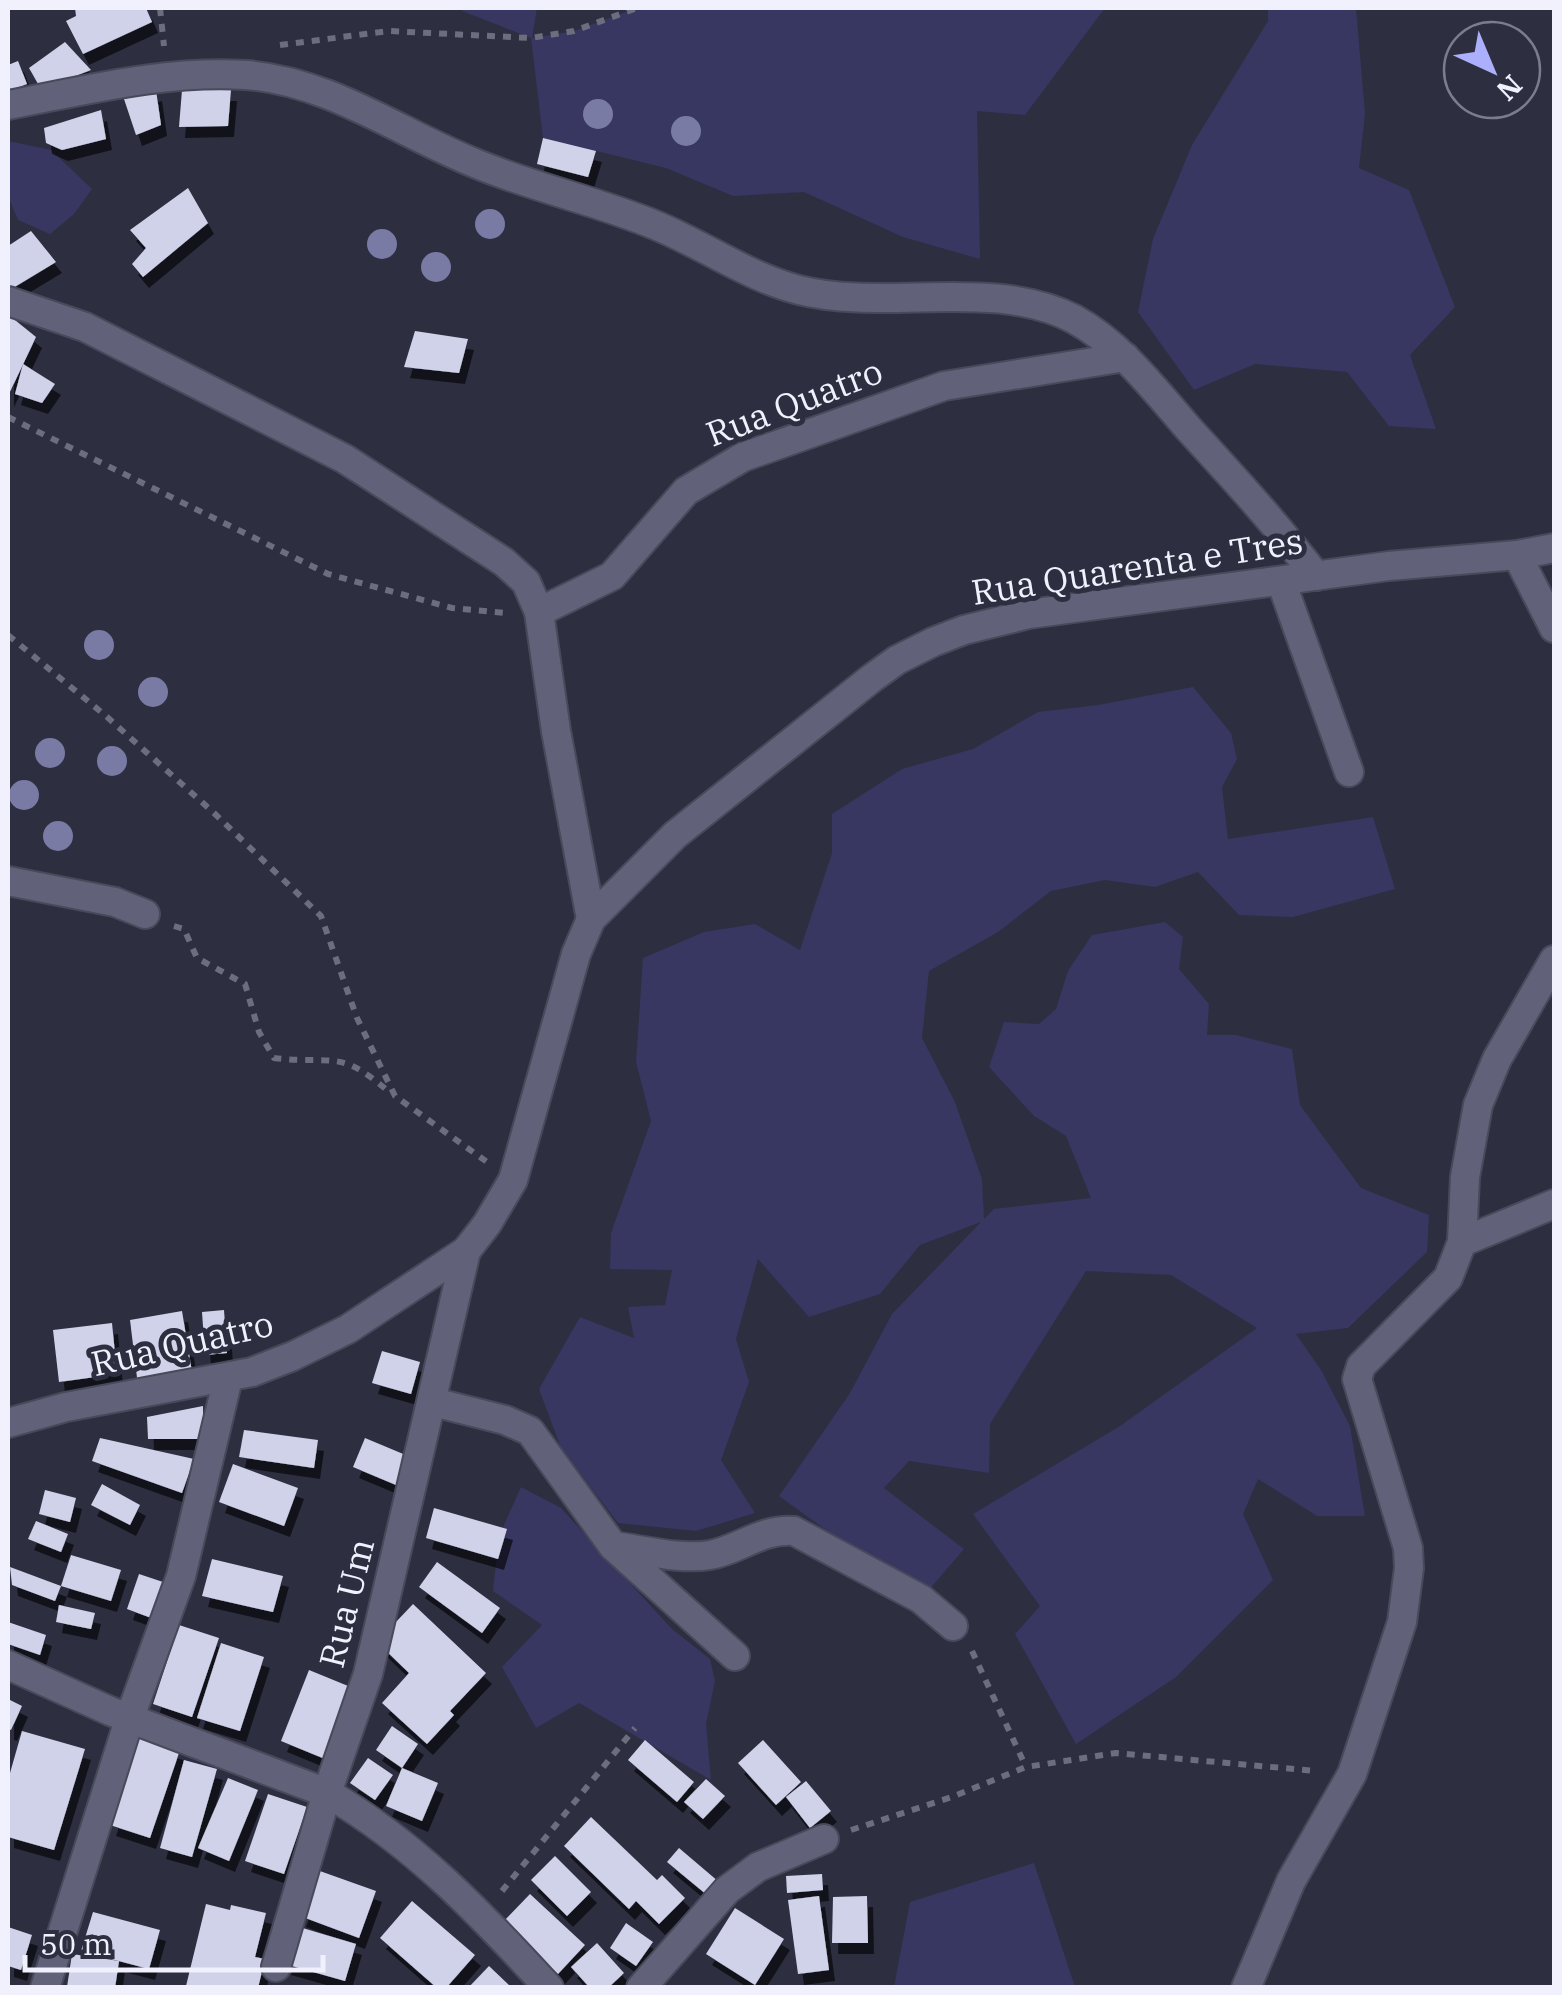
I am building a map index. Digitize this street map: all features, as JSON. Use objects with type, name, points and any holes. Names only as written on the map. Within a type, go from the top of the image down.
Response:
[{"type":"street","points":[[8,105],[166,75],[251,75],[331,96],[474,163],[619,210],[684,236],[753,274],[792,289],[837,299],[956,298],[1046,308],[1076,320],[1125,356],[1316,576]]},
{"type":"street","points":[[8,300],[85,327],[346,459],[504,562],[526,582],[539,612],[556,732],[592,919],[576,954],[512,1180],[466,1251]]},
{"type":"street","name":"Rua Quatro","points":[[539,612],[612,576],[686,490],[743,457],[944,386],[1125,356]]},
{"type":"street","name":"Rua Quarenta e Tres","points":[[592,919],[675,835],[872,678],[933,642],[964,630],[1029,614],[1389,566],[1517,556],[1554,548]]},
{"type":"street","points":[[1517,556],[1554,628]]},
{"type":"street","points":[[1280,581],[1349,772]]},
{"type":"street","points":[[8,881],[115,902],[145,914]]},
{"type":"street","points":[[1246,1988],[1290,1881],[1352,1774],[1398,1642],[1409,1568],[1408,1548],[1357,1379],[1361,1366],[1448,1278],[1462,1242],[1468,1160],[1478,1105],[1497,1059],[1554,960]]},
{"type":"street","points":[[1462,1242],[1554,1204]]},
{"type":"street","name":"Rua Quatro","points":[[8,1423],[66,1407],[228,1378],[293,1356],[348,1329],[466,1251]]},
{"type":"street","name":"Rua Um","points":[[276,1967],[327,1793],[368,1674],[466,1251]]},
{"type":"street","points":[[45,1988],[130,1717],[181,1576],[228,1378]]},
{"type":"street","points":[[434,1402],[505,1420],[530,1431],[613,1546],[734,1656]]},
{"type":"street","points":[[613,1546],[708,1556],[782,1529],[794,1530],[904,1589],[953,1626]]},
{"type":"street","points":[[8,1665],[327,1793],[408,1846],[483,1915],[549,1988]]},
{"type":"street","points":[[640,1988],[727,1890],[758,1868],[824,1839]]},
{"type":"path","points":[[269,49],[282,44],[389,31],[531,38],[574,32],[637,8]]},
{"type":"path","points":[[8,416],[328,574],[452,608],[539,612]]},
{"type":"path","points":[[8,635],[214,812],[321,916],[357,1018],[394,1096]]},
{"type":"path","points":[[145,914],[184,930],[197,958],[245,984],[260,1032],[274,1058],[336,1058],[362,1069],[512,1180]]},
{"type":"path","points":[[953,1626],[968,1643],[1026,1767]]},
{"type":"path","points":[[483,1915],[635,1728]]},
{"type":"path","points":[[824,1839],[952,1797],[1026,1767],[1116,1753],[1352,1774]]},
{"type":"shaded area","points":[[537,8],[532,38],[574,31],[637,8],[1105,8],[1025,115],[977,111],[980,259],[903,237],[804,192],[733,196],[666,168],[543,138],[531,38],[462,11]]},
{"type":"shaded area","points":[[1268,8],[1356,8],[1365,114],[1359,168],[1409,190],[1455,307],[1410,355],[1436,429],[1389,426],[1347,372],[1255,364],[1194,390],[1138,312],[1153,239],[1192,145],[1268,21]]},
{"type":"shaded area","points":[[8,141],[51,150],[92,189],[74,214],[50,234],[18,220],[8,196]]},
{"type":"shaded area","points":[[1193,687],[1231,733],[1237,759],[1222,787],[1228,839],[1373,817],[1395,889],[1293,917],[1239,915],[1198,872],[1155,887],[1105,880],[1051,891],[998,932],[929,971],[922,1038],[955,1102],[982,1179],[984,1219],[994,1209],[1091,1198],[1066,1136],[1034,1116],[989,1067],[1004,1022],[1039,1024],[1056,1009],[1068,971],[1092,935],[1165,922],[1183,937],[1179,969],[1209,1004],[1207,1035],[1236,1035],[1292,1049],[1300,1105],[1361,1188],[1429,1215],[1427,1252],[1348,1328],[1296,1334],[1321,1370],[1350,1426],[1365,1516],[1317,1516],[1258,1479],[1243,1514],[1273,1580],[1176,1677],[1076,1744],[1015,1634],[1040,1606],[973,1514],[1120,1426],[1257,1328],[1171,1275],[1086,1271],[990,1424],[989,1473],[909,1461],[884,1488],[964,1549],[921,1599],[779,1496],[850,1393],[892,1314],[981,1222],[920,1245],[880,1294],[809,1317],[758,1259],[736,1339],[749,1382],[721,1460],[755,1513],[696,1531],[618,1523],[561,1448],[539,1389],[580,1317],[634,1338],[628,1307],[665,1305],[672,1270],[610,1269],[611,1233],[651,1121],[636,1062],[643,958],[704,932],[755,924],[800,950],[832,853],[832,814],[902,769],[973,749],[1038,712]]},
{"type":"shaded area","points":[[521,1487],[561,1508],[672,1629],[710,1659],[715,1681],[706,1724],[711,1780],[579,1703],[536,1728],[502,1667],[542,1625],[493,1591],[499,1536]]},
{"type":"shaded area","points":[[1034,1863],[1075,1987],[894,1987],[910,1902]]},
{"type":"building","points":[[75,8],[146,8],[152,22],[83,54],[66,21],[76,16]]},
{"type":"building","points":[[65,42],[91,70],[41,89],[29,68]]},
{"type":"building","points":[[18,61],[27,84],[8,91],[8,65]]},
{"type":"building","points":[[156,90],[161,125],[136,135],[124,99]]},
{"type":"building","points":[[182,90],[231,90],[228,126],[179,127]]},
{"type":"building","points":[[101,110],[106,139],[62,150],[46,143],[44,128]]},
{"type":"building","points":[[543,138],[596,151],[588,177],[537,164]]},
{"type":"building","points":[[188,188],[208,223],[143,277],[132,264],[146,248],[130,230]]},
{"type":"building","points":[[31,231],[56,262],[8,291],[8,246]]},
{"type":"building","points":[[10,316],[36,337],[8,396],[8,321]]},
{"type":"building","points":[[415,331],[468,339],[459,373],[404,367]]},
{"type":"building","points":[[23,364],[55,384],[42,403],[15,394]]},
{"type":"building","points":[[224,1310],[227,1353],[205,1355],[202,1312]]},
{"type":"building","points":[[182,1311],[193,1378],[138,1386],[130,1320]]},
{"type":"building","points":[[112,1323],[117,1374],[59,1382],[53,1330]]},
{"type":"building","points":[[382,1351],[420,1362],[411,1394],[372,1383]]},
{"type":"building","points":[[203,1406],[203,1439],[148,1439],[147,1417]]},
{"type":"building","points":[[244,1430],[318,1440],[314,1468],[239,1457]]},
{"type":"building","points":[[100,1438],[194,1459],[182,1493],[92,1461]]},
{"type":"building","points":[[365,1438],[408,1456],[396,1485],[353,1467]]},
{"type":"building","points":[[233,1464],[298,1488],[284,1526],[219,1502]]},
{"type":"building","points":[[102,1484],[140,1505],[130,1525],[91,1505]]},
{"type":"building","points":[[45,1490],[76,1498],[70,1522],[39,1514]]},
{"type":"building","points":[[434,1508],[507,1529],[498,1559],[426,1538]]},
{"type":"building","points":[[36,1521],[68,1534],[61,1552],[28,1539]]},
{"type":"building","points":[[71,1555],[121,1570],[111,1601],[61,1586]]},
{"type":"building","points":[[212,1559],[283,1576],[273,1612],[202,1596]]},
{"type":"building","points":[[437,1562],[500,1608],[482,1633],[419,1587]]},
{"type":"building","points":[[10,1567],[61,1586],[55,1601],[12,1585]]},
{"type":"building","points":[[139,1574],[166,1583],[154,1619],[127,1609]]},
{"type":"building","points":[[413,1604],[486,1673],[450,1711],[454,1715],[427,1744],[382,1703],[409,1673],[377,1642]]},
{"type":"building","points":[[59,1605],[95,1613],[91,1629],[56,1622]]},
{"type":"building","points":[[8,1622],[46,1635],[40,1655],[8,1644]]},
{"type":"building","points":[[179,1625],[219,1638],[192,1717],[153,1704]]},
{"type":"building","points":[[221,1643],[264,1657],[240,1731],[197,1718]]},
{"type":"building","points":[[309,1670],[353,1688],[325,1759],[281,1741]]},
{"type":"building","points":[[8,1699],[22,1706],[11,1730],[8,1729]]},
{"type":"building","points":[[392,1726],[418,1744],[402,1768],[376,1750]]},
{"type":"building","points":[[22,1731],[85,1749],[54,1850],[8,1837],[8,1780]]},
{"type":"building","points":[[139,1737],[180,1750],[150,1838],[110,1825]]},
{"type":"building","points":[[645,1740],[694,1782],[677,1802],[628,1760]]},
{"type":"building","points":[[763,1740],[801,1782],[776,1805],[738,1763]]},
{"type":"building","points":[[368,1758],[393,1775],[375,1800],[350,1783]]},
{"type":"building","points":[[184,1760],[217,1769],[192,1857],[160,1848]]},
{"type":"building","points":[[402,1768],[438,1783],[422,1821],[386,1806]]},
{"type":"building","points":[[228,1778],[258,1790],[229,1861],[198,1848]]},
{"type":"building","points":[[706,1779],[725,1796],[703,1819],[684,1802]]},
{"type":"building","points":[[806,1781],[831,1811],[810,1828],[786,1797]]},
{"type":"building","points":[[268,1794],[307,1807],[284,1874],[245,1861]]},
{"type":"building","points":[[591,1817],[657,1880],[662,1875],[685,1898],[659,1924],[636,1901],[629,1909],[564,1846]]},
{"type":"building","points":[[679,1848],[719,1882],[707,1895],[667,1862]]},
{"type":"building","points":[[555,1856],[591,1892],[567,1916],[531,1880]]},
{"type":"building","points":[[317,1870],[376,1891],[359,1938],[300,1916]]},
{"type":"building","points":[[822,1874],[823,1890],[787,1893],[786,1876]]},
{"type":"building","points":[[530,1894],[585,1945],[558,1974],[503,1922]]},
{"type":"building","points":[[819,1896],[829,1970],[798,1974],[788,1900]]},
{"type":"building","points":[[867,1896],[868,1943],[832,1943],[833,1897]]},
{"type":"building","points":[[412,1901],[475,1955],[446,1988],[437,1988],[380,1938]]},
{"type":"building","points":[[206,1904],[266,1913],[255,1957],[265,1959],[258,1988],[186,1986]]},
{"type":"building","points":[[735,1908],[784,1939],[755,1985],[706,1954]]},
{"type":"building","points":[[93,1912],[160,1930],[149,1969],[81,1951]]},
{"type":"building","points":[[626,1923],[653,1942],[636,1966],[610,1948]]},
{"type":"building","points":[[296,1926],[356,1944],[345,1981],[285,1964]]},
{"type":"building","points":[[8,1927],[32,1935],[21,1970],[8,1966]]},
{"type":"building","points":[[597,1943],[624,1973],[608,1988],[590,1988],[571,1967]]},
{"type":"building","points":[[72,1954],[119,1961],[115,1988],[67,1987]]},
{"type":"building","points":[[489,1966],[512,1988],[468,1988]]}]
